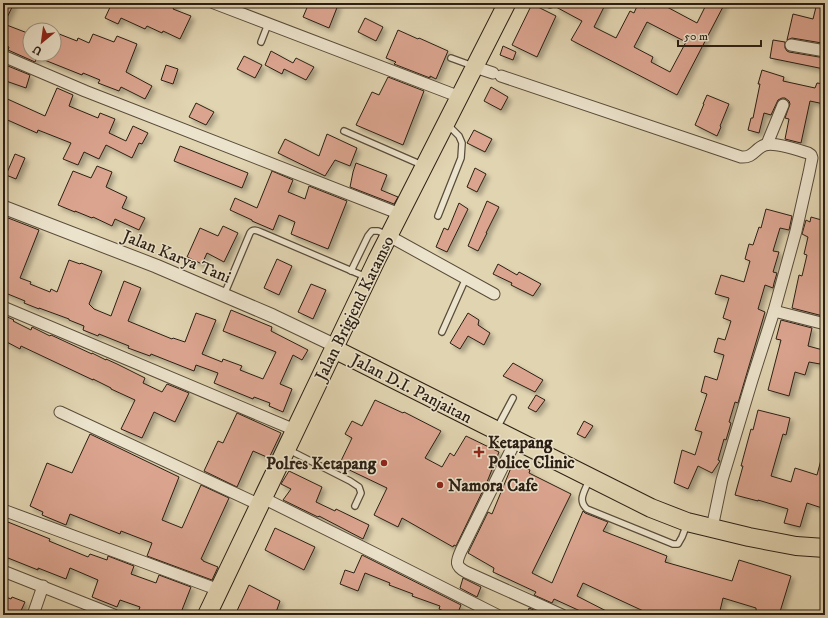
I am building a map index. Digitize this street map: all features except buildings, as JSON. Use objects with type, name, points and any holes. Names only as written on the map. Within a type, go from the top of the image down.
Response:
[{"type":"highway","name":"Jalan Brigjend Katamso","points":[[208,615],[335,347]]},
{"type":"highway","name":"Jalan D.I. Panjaitan","points":[[335,347],[651,508],[688,522],[749,537],[796,546],[825,548]]},
{"type":"main road","name":"Jalan Brigjend Katamso","points":[[335,347],[424,166],[506,5]]},
{"type":"street","points":[[214,3],[460,97]]},
{"type":"street","points":[[790,45],[825,51]]},
{"type":"street","points":[[3,56],[85,91],[400,214]]},
{"type":"street","points":[[475,67],[741,157],[750,156],[767,144],[782,146],[811,155],[812,158],[796,231],[774,311],[722,480],[712,528]]},
{"type":"street","points":[[767,144],[783,105]]},
{"type":"street","name":"Jalan Karya Tani","points":[[3,207],[156,266],[273,316],[335,347]]},
{"type":"street","points":[[389,236],[494,294]]},
{"type":"street","points":[[3,307],[295,430]]},
{"type":"street","points":[[774,311],[825,324]]},
{"type":"street","points":[[60,412],[380,556],[497,615]]},
{"type":"street","points":[[516,440],[457,559],[458,566],[466,572],[562,615]]},
{"type":"street","points":[[3,510],[219,590]]},
{"type":"street","points":[[3,571],[114,615]]},
{"type":"street","points":[[33,615],[43,586]]},
{"type":"lane","points":[[488,3],[506,5]]},
{"type":"lane","points":[[546,3],[550,5],[554,3]]},
{"type":"lane","points":[[261,42],[268,24]]},
{"type":"lane","points":[[451,58],[475,67]]},
{"type":"lane","points":[[438,216],[461,158],[462,143],[460,136],[446,123]]},
{"type":"lane","points":[[344,131],[424,166]]},
{"type":"lane","points":[[224,295],[250,233],[254,230],[368,278]]},
{"type":"lane","points":[[352,271],[368,236],[372,231],[378,231],[389,236]]},
{"type":"lane","points":[[442,332],[466,278]]},
{"type":"lane","points":[[496,430],[512,398]]},
{"type":"lane","points":[[286,449],[359,487],[361,493],[355,506]]},
{"type":"lane","points":[[590,477],[581,500],[582,505],[587,509],[673,544],[678,544],[688,522]]},
{"type":"place","name":"Ketapang Police Clinic","points":[[479,452]]},
{"type":"place","name":"Polres Ketapang","points":[[384,463]]},
{"type":"place","name":"Namora Cafe","points":[[440,485]]}]
